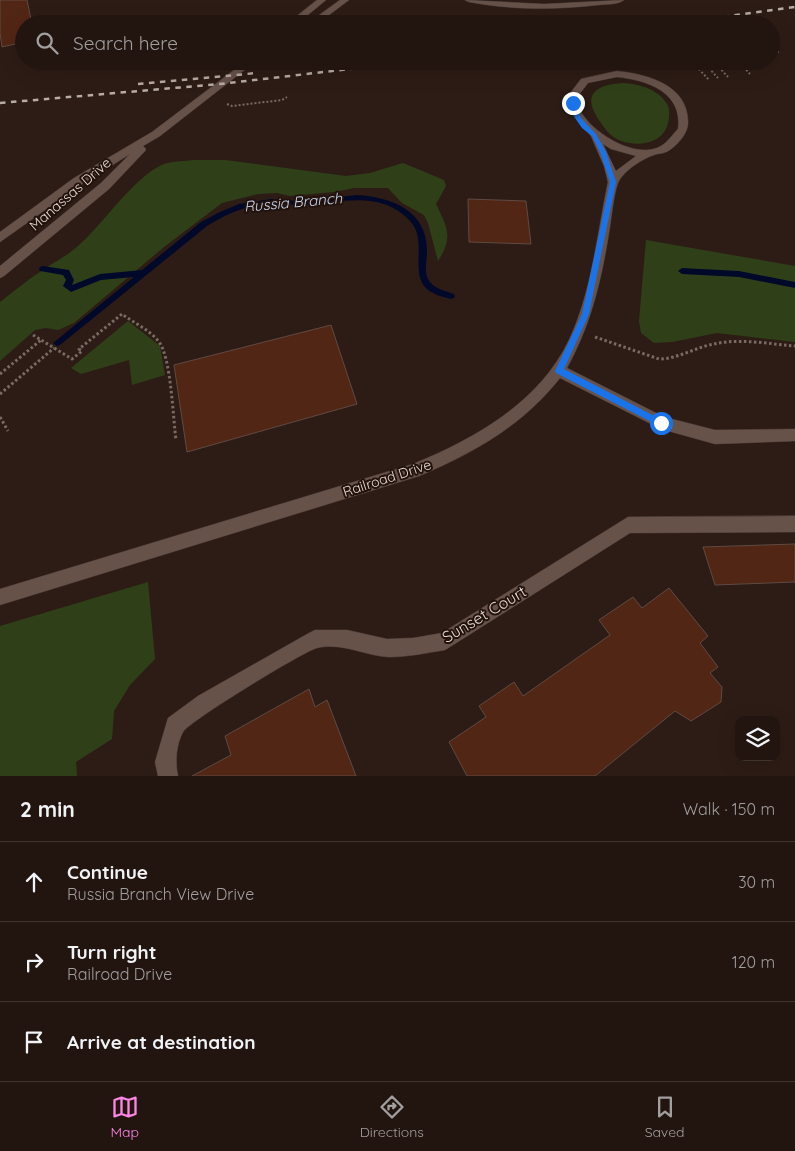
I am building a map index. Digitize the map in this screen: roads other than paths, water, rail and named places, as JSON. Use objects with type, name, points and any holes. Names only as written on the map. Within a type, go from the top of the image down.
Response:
[{"type":"street","points":[[303,15],[322,0]]},
{"type":"street","points":[[323,15],[345,0]]},
{"type":"street","points":[[469,0],[507,6],[530,7],[578,6],[620,0]]},
{"type":"street","name":"Manassas Drive","points":[[0,238],[78,181],[156,134],[240,70]]},
{"type":"street","name":"Railroad Drive","points":[[0,597],[414,471],[449,458],[489,436],[522,410],[559,371],[578,332],[587,308],[613,182],[621,170],[633,160],[664,148],[674,141],[682,130],[684,122],[682,109],[677,100],[667,89],[644,78],[632,75],[606,75],[585,82],[577,88],[574,94],[574,110],[584,127],[607,144],[620,149],[652,152]]},
{"type":"street","name":"Manassas Drive","points":[[0,273],[105,186],[156,134]]},
{"type":"street","name":"Railroad Drive","points":[[594,135],[609,166],[613,182]]},
{"type":"street","points":[[559,371],[661,423],[715,437],[795,435]]},
{"type":"street","name":"Sunset Court","points":[[168,776],[165,762],[175,725],[204,702],[315,639],[346,639],[387,648],[413,647],[445,641],[628,525],[795,524]]},
{"type":"waterway","name":"Russia Branch","points":[[57,343],[204,224],[232,209],[261,202],[282,201],[297,203],[357,197],[386,201],[413,219],[420,230],[423,241],[423,275],[426,284],[435,291],[451,296]]},
{"type":"waterway","points":[[43,269],[66,272],[70,280],[67,286],[71,289],[100,277],[142,273]]},
{"type":"waterway","name":"Russia Branch","points":[[682,271],[739,274],[795,285]]},
{"type":"railway","points":[[736,15],[795,7]]},
{"type":"railway","points":[[0,103],[220,84],[341,70]]},
{"type":"railway","points":[[138,84],[257,73]]}]
